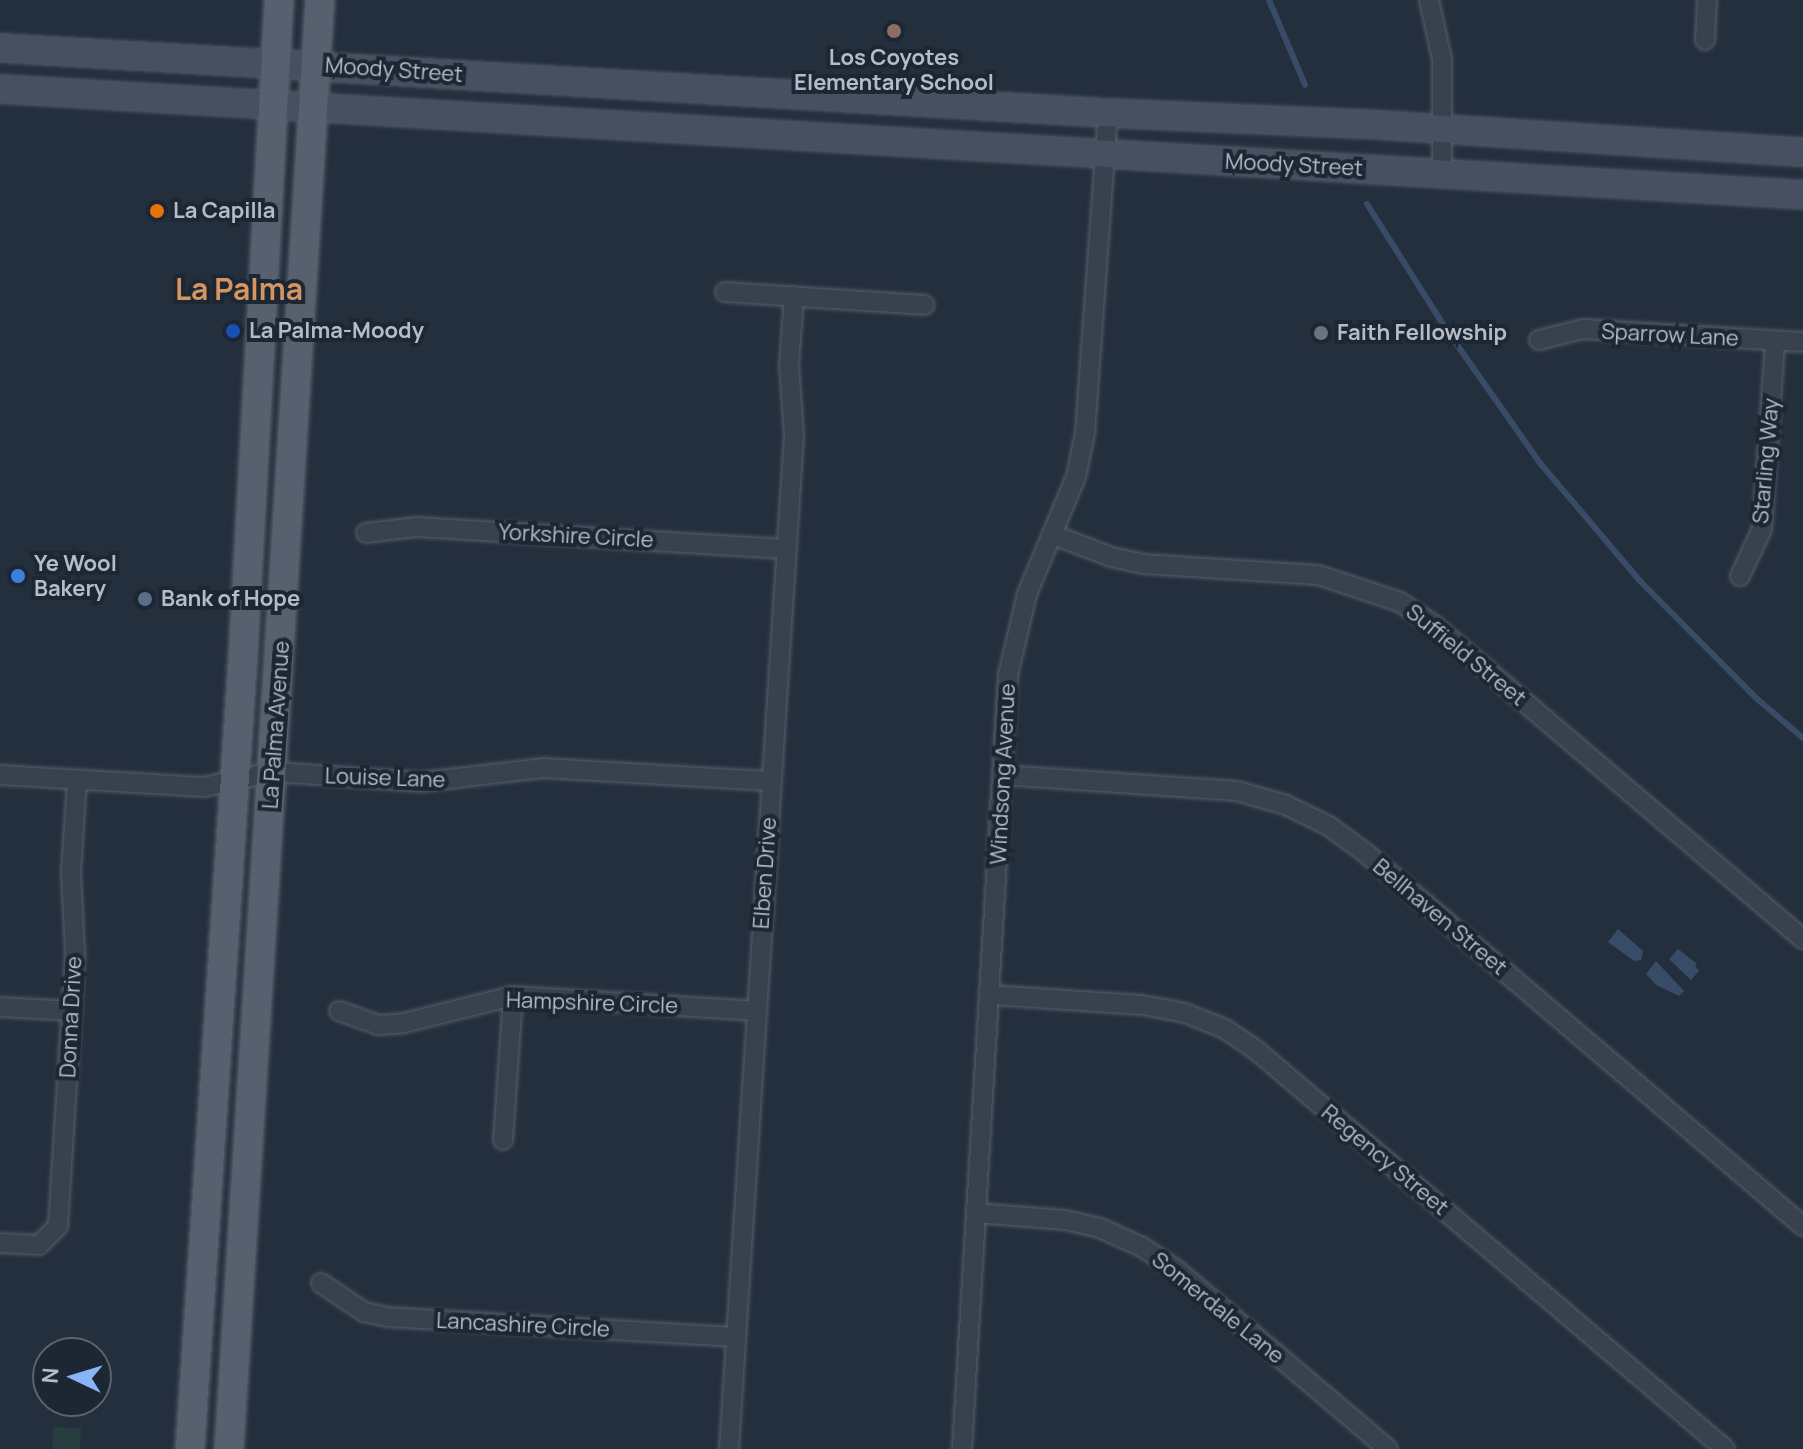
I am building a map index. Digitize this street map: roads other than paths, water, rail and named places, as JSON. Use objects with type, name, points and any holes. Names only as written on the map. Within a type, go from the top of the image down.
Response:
[{"type":"main road","name":"La Palma Avenue","points":[[190,1449],[235,780],[279,0]]},
{"type":"main road","name":"La Palma Avenue","points":[[229,1449],[320,0]]},
{"type":"main road","name":"Moody Street","points":[[0,48],[1803,152]]},
{"type":"main road","name":"Moody Street","points":[[0,89],[1803,195]]},
{"type":"main road","points":[[786,134],[788,94]]},
{"type":"main road","points":[[249,544],[287,548]]},
{"type":"street","points":[[1429,0],[1442,59],[1445,129],[1442,173]]},
{"type":"street","points":[[1705,40],[1707,0]]},
{"type":"street","name":"Windsong Avenue","points":[[962,1449],[1008,675],[1027,594],[1076,477],[1085,433],[1108,113]]},
{"type":"street","points":[[725,292],[925,305]]},
{"type":"street","name":"Elben Drive","points":[[729,1449],[794,435],[789,366],[794,296]]},
{"type":"street","name":"Sparrow Lane","points":[[1539,340],[1583,329],[1803,342]]},
{"type":"street","name":"Starling Way","points":[[1740,576],[1762,529],[1775,341]]},
{"type":"street","name":"Yorkshire Circle","points":[[366,533],[416,527],[786,549]]},
{"type":"street","name":"Suffield Street","points":[[1054,535],[1111,557],[1143,564],[1318,575],[1400,602],[1434,625],[1803,939]]},
{"type":"street","name":"Louise Lane","points":[[0,775],[204,787],[273,772],[422,782],[543,768],[771,781]]},
{"type":"street","name":"Bellhaven Street","points":[[1002,775],[1237,791],[1286,805],[1329,826],[1803,1226]]},
{"type":"street","name":"Donna Drive","points":[[0,1243],[39,1245],[58,1226],[75,952],[71,872],[77,780]]},
{"type":"street","name":"Regency Street","points":[[991,995],[1142,1005],[1185,1013],[1225,1029],[1256,1050],[1725,1449]]},
{"type":"street","points":[[503,1140],[513,996]]},
{"type":"street","name":"Hampshire Circle","points":[[339,1011],[378,1025],[404,1023],[513,996],[755,1011]]},
{"type":"street","points":[[0,1007],[72,1011]]},
{"type":"street","name":"Somerdale Lane","points":[[976,1213],[1065,1220],[1100,1228],[1142,1247],[1178,1271],[1388,1449]]},
{"type":"street","name":"Lancashire Circle","points":[[321,1283],[364,1312],[387,1317],[735,1337]]},
{"type":"water","points":[[1618,929],[1643,951],[1641,960],[1634,961],[1608,942]]},
{"type":"water","points":[[1678,949],[1697,964],[1695,966],[1699,971],[1691,980],[1669,959]]},
{"type":"water","points":[[1656,961],[1684,991],[1679,996],[1656,985],[1646,974]]},
{"type":"waterway","points":[[1269,0],[1305,85]]},
{"type":"waterway","points":[[1367,204],[1448,332],[1540,463],[1640,581],[1756,698],[1803,738]]},
{"type":"place","name":"Los Coyotes Elementary School","points":[[894,31]]},
{"type":"place","name":"La Capilla","points":[[157,211]]},
{"type":"place","name":"La Palma-Moody","points":[[233,331]]},
{"type":"place","name":"Faith Fellowship","points":[[1321,333]]},
{"type":"place","name":"Ye Wool Bakery","points":[[18,576]]},
{"type":"place","name":"Bank of Hope","points":[[145,599]]},
{"type":"district","name":"La Palma","points":[[239,289]]}]
